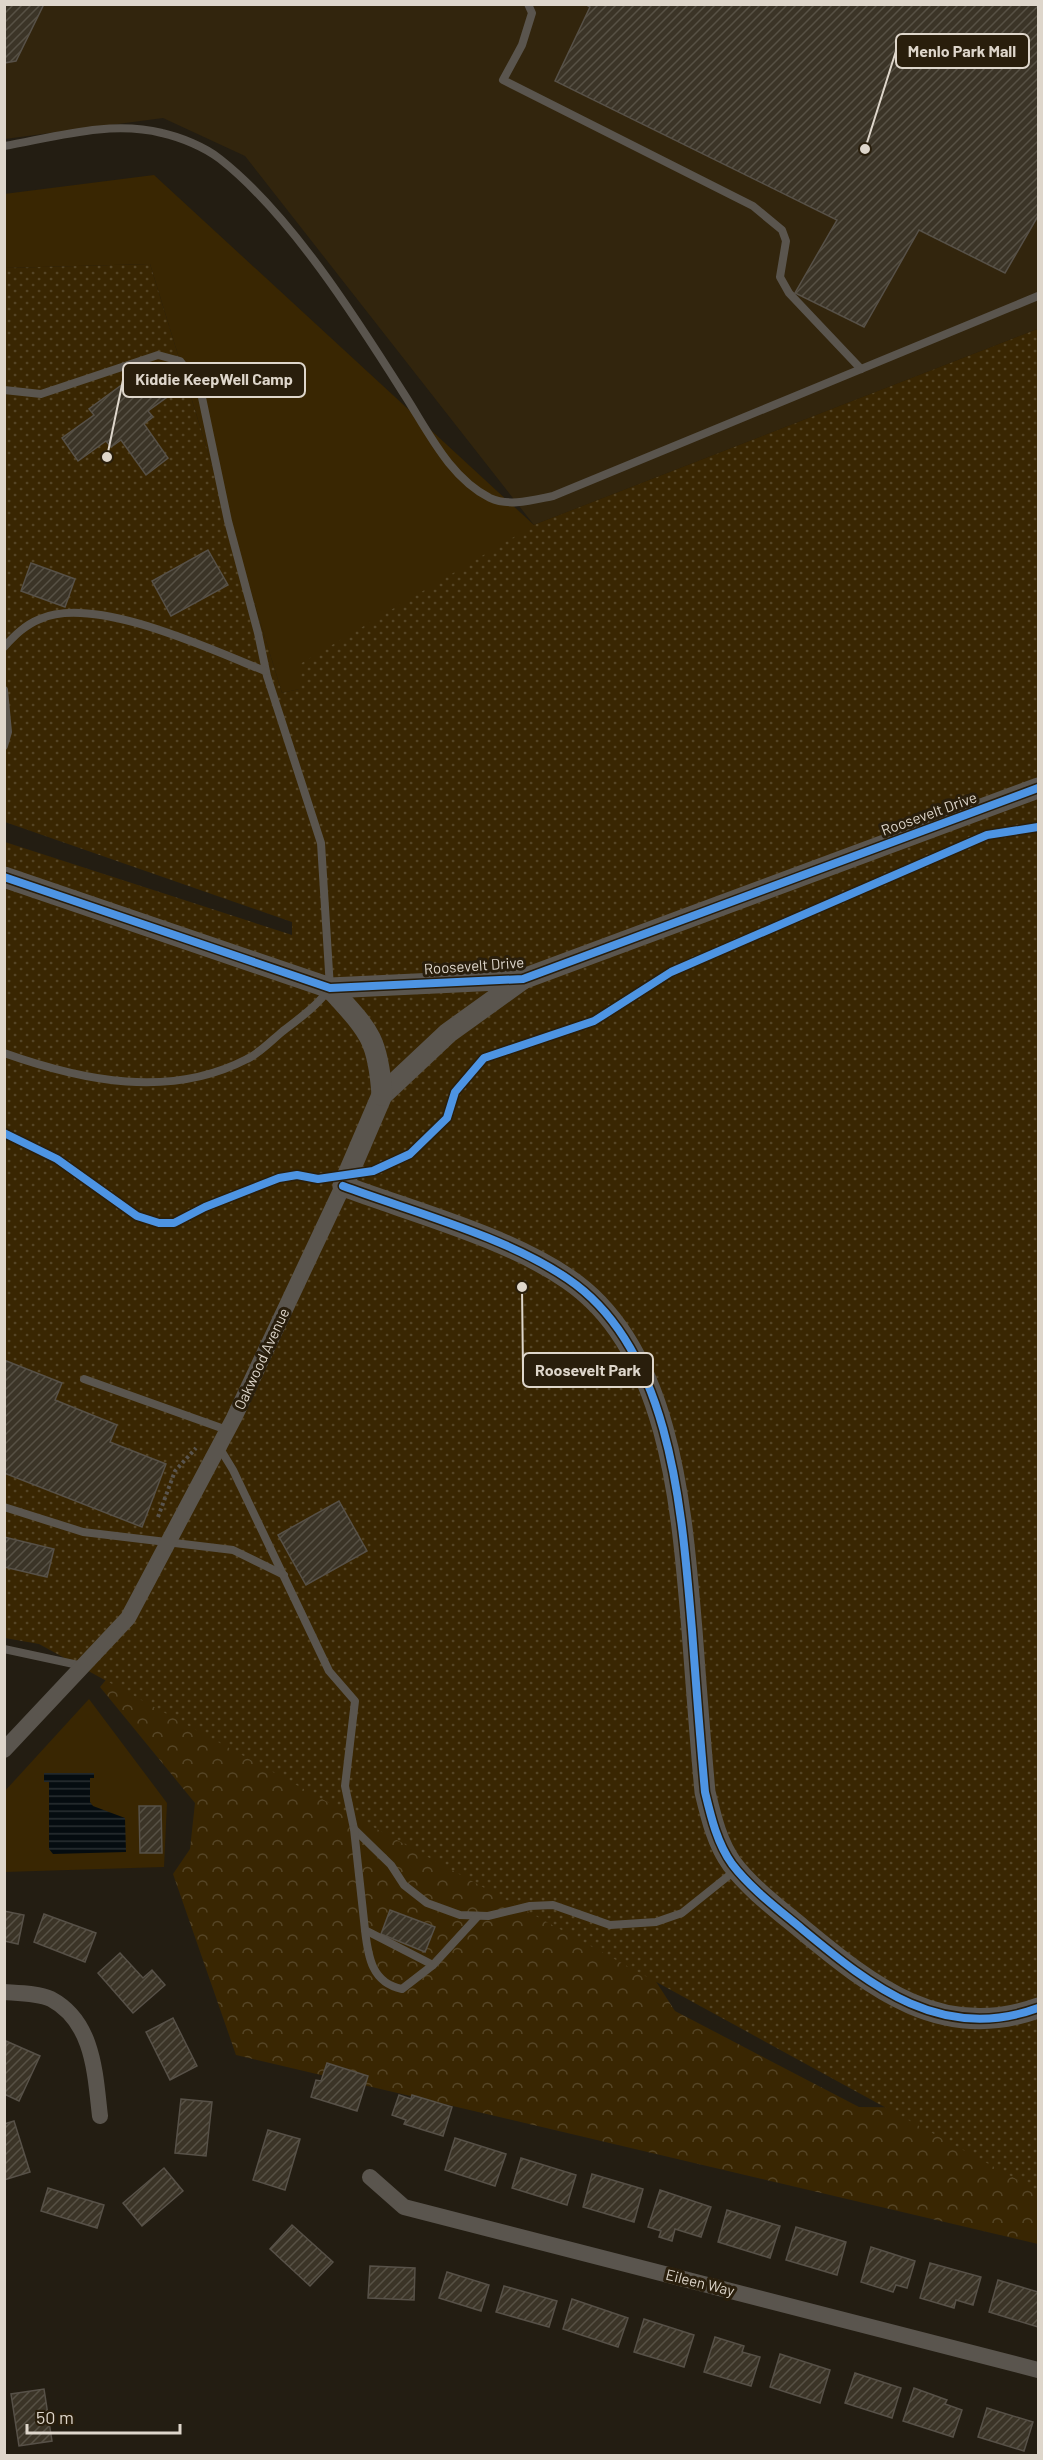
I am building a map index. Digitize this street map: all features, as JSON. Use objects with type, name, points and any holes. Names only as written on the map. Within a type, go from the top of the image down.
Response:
[{"type":"street","name":"Roosevelt Drive","points":[[4,877],[330,988],[523,979],[1038,788]]},
{"type":"street","name":"Oakwood Avenue","points":[[4,1750],[128,1618],[219,1447],[343,1186],[382,1095],[448,1033],[523,979]]},
{"type":"street","points":[[330,988],[369,1033],[380,1063],[382,1095]]},
{"type":"street","points":[[343,1186],[535,1260],[569,1279],[598,1304],[620,1330],[641,1371],[659,1417],[673,1470],[684,1534],[705,1792],[714,1828],[737,1869],[756,1890],[848,1967],[910,2005],[941,2015],[973,2019],[1038,2008]]},
{"type":"street","points":[[4,1992],[50,1999],[72,2016],[92,2050],[100,2116]]},
{"type":"street","name":"Eileen Way","points":[[370,2177],[404,2207],[1038,2370]]},
{"type":"lane","points":[[528,4],[532,13],[522,45],[502,80],[753,206],[776,224],[782,230],[786,241],[780,277],[789,293],[861,369]]},
{"type":"lane","points":[[4,146],[99,129],[130,128],[162,133],[218,157],[256,191],[309,256],[360,326],[446,459],[468,483],[492,499],[519,503],[553,496],[1038,296]]},
{"type":"lane","points":[[4,390],[40,393],[158,355],[180,361],[200,388],[228,521],[258,633],[265,671],[321,843],[330,988],[320,1002],[249,1059],[194,1079],[136,1084],[75,1074],[4,1053]]},
{"type":"lane","points":[[4,647],[17,632],[42,617],[90,613],[112,616],[169,633],[265,671]]},
{"type":"lane","points":[[4,690],[9,732],[4,746]]},
{"type":"lane","points":[[84,1379],[227,1430]]},
{"type":"lane","points":[[219,1447],[284,1575],[329,1671],[355,1701],[345,1786],[354,1829],[369,1960],[380,1978],[394,1988],[402,1989],[433,1965],[478,1916]]},
{"type":"lane","points":[[4,1507],[83,1532],[233,1550],[284,1575]]},
{"type":"lane","points":[[4,1649],[83,1666]]},
{"type":"lane","points":[[354,1829],[391,1865],[404,1885],[427,1903],[460,1915],[478,1916],[530,1906],[552,1905],[610,1925],[656,1923],[682,1913],[737,1869]]},
{"type":"lane","points":[[365,1930],[433,1965]]},
{"type":"path","points":[[158,1517],[175,1471],[199,1445],[208,1424]]},
{"type":"shaded area","points":[[4,5],[1038,5],[1038,329],[534,525],[245,156],[163,118],[5,139]]},
{"type":"shaded area","points":[[44,1773],[94,1773],[94,1778],[90,1778],[90,1802],[93,1806],[125,1818],[126,1852],[53,1854],[49,1849],[49,1782],[44,1782]]},
{"type":"green space","points":[[154,175],[534,525],[1038,329],[486,647],[282,693],[150,264],[5,268],[4,194]]},
{"type":"green space","points":[[150,264],[282,693],[299,689],[300,664],[534,525],[1038,329],[1038,2191],[39,1644],[5,1638],[5,842],[292,935],[292,922],[5,822],[5,268]]},
{"type":"green space","points":[[143,1635],[564,1839],[675,2011],[859,2107],[1038,2109],[1038,2244],[236,2055],[173,1874],[190,1849],[195,1803],[100,1687]]},
{"type":"green space","points":[[89,1699],[167,1803],[164,1867],[5,1872],[4,1792]]},
{"type":"building","points":[[4,4],[44,4],[16,61],[4,63]]},
{"type":"building","points":[[585,4],[1038,4],[1038,216],[1005,273],[919,230],[864,327],[795,293],[837,220],[555,81],[590,7]]},
{"type":"building","points":[[161,367],[177,390],[148,411],[153,417],[144,424],[168,458],[146,475],[121,440],[111,447],[106,441],[78,461],[62,438],[94,415],[89,409],[127,381],[132,388]]},
{"type":"building","points":[[208,550],[228,585],[171,616],[152,581]]},
{"type":"building","points":[[31,563],[75,579],[65,607],[21,591]]},
{"type":"building","points":[[4,1360],[62,1383],[55,1400],[117,1425],[110,1442],[166,1464],[142,1527],[4,1473]]},
{"type":"building","points":[[339,1501],[367,1551],[306,1585],[278,1535]]},
{"type":"building","points":[[4,1537],[54,1549],[47,1577],[4,1567]]},
{"type":"building","points":[[139,1806],[161,1806],[162,1853],[140,1853]]},
{"type":"building","points":[[390,1910],[435,1927],[425,1952],[381,1934]]},
{"type":"building","points":[[4,1911],[24,1915],[18,1944],[4,1941]]},
{"type":"building","points":[[44,1914],[96,1933],[85,1962],[34,1942]]},
{"type":"building","points":[[120,1953],[143,1978],[152,1970],[165,1985],[133,2013],[98,1973]]},
{"type":"building","points":[[173,2018],[197,2066],[170,2080],[146,2032]]},
{"type":"building","points":[[6,2041],[40,2056],[19,2101],[4,2094]]},
{"type":"building","points":[[327,2063],[368,2076],[357,2111],[311,2097],[316,2080],[321,2081]]},
{"type":"building","points":[[399,2095],[411,2099],[412,2095],[452,2107],[443,2136],[404,2124],[406,2120],[392,2115]]},
{"type":"building","points":[[181,2099],[212,2102],[206,2156],[175,2153]]},
{"type":"building","points":[[14,2121],[30,2172],[4,2180],[4,2124]]},
{"type":"building","points":[[268,2130],[300,2139],[285,2190],[253,2180]]},
{"type":"building","points":[[455,2138],[506,2154],[495,2186],[445,2170]]},
{"type":"building","points":[[521,2158],[576,2175],[567,2205],[512,2188]]},
{"type":"building","points":[[164,2168],[183,2191],[142,2226],[123,2203]]},
{"type":"building","points":[[592,2174],[643,2189],[634,2222],[583,2207]]},
{"type":"building","points":[[48,2188],[104,2205],[97,2228],[41,2211]]},
{"type":"building","points":[[660,2190],[711,2207],[701,2237],[675,2229],[672,2241],[659,2237],[661,2231],[648,2227]]},
{"type":"building","points":[[727,2210],[780,2226],[770,2258],[718,2242]]},
{"type":"building","points":[[292,2225],[333,2262],[310,2286],[270,2249]]},
{"type":"building","points":[[796,2227],[846,2242],[837,2275],[786,2260]]},
{"type":"building","points":[[871,2247],[915,2261],[907,2288],[896,2285],[893,2292],[861,2282]]},
{"type":"building","points":[[930,2263],[981,2277],[973,2305],[956,2300],[954,2308],[920,2298]]},
{"type":"building","points":[[370,2266],[415,2268],[414,2300],[368,2298]]},
{"type":"building","points":[[447,2272],[489,2285],[481,2311],[439,2298]]},
{"type":"building","points":[[998,2280],[1038,2292],[1038,2327],[989,2312]]},
{"type":"building","points":[[504,2286],[557,2301],[549,2327],[496,2312]]},
{"type":"building","points":[[572,2299],[628,2318],[618,2347],[563,2329]]},
{"type":"building","points":[[644,2319],[694,2335],[684,2367],[634,2352]]},
{"type":"building","points":[[715,2337],[744,2346],[742,2352],[760,2357],[751,2386],[704,2372]]},
{"type":"building","points":[[780,2354],[830,2370],[820,2403],[770,2387]]},
{"type":"building","points":[[855,2373],[901,2388],[892,2418],[845,2403]]},
{"type":"building","points":[[914,2388],[947,2400],[945,2404],[962,2410],[953,2437],[903,2421]]},
{"type":"building","points":[[44,2389],[52,2441],[19,2446],[11,2394]]},
{"type":"building","points":[[987,2408],[1033,2422],[1024,2451],[978,2437]]},
{"type":"cycle path","points":[[4,877],[330,988],[523,979],[1038,788]]},
{"type":"cycle path","points":[[4,1133],[57,1159],[137,1216],[159,1223],[174,1223],[205,1207],[279,1178],[297,1175],[318,1179],[373,1171],[410,1154],[447,1118],[455,1092],[484,1058],[594,1021],[671,972],[987,835],[1038,827]]},
{"type":"cycle path","points":[[343,1186],[488,1238],[544,1264],[568,1279],[603,1310],[630,1348],[651,1391],[666,1438],[683,1537],[705,1792],[718,1839],[739,1873],[765,1898],[855,1971],[882,1989],[910,2003],[940,2014],[970,2019],[1003,2017],[1038,2008]]},
{"type":"place","name":"Menlo Park Mall","points":[[865,149]]},
{"type":"place","name":"Kiddie KeepWell Camp","points":[[107,457]]},
{"type":"place","name":"Roosevelt Park","points":[[522,1287]]}]
